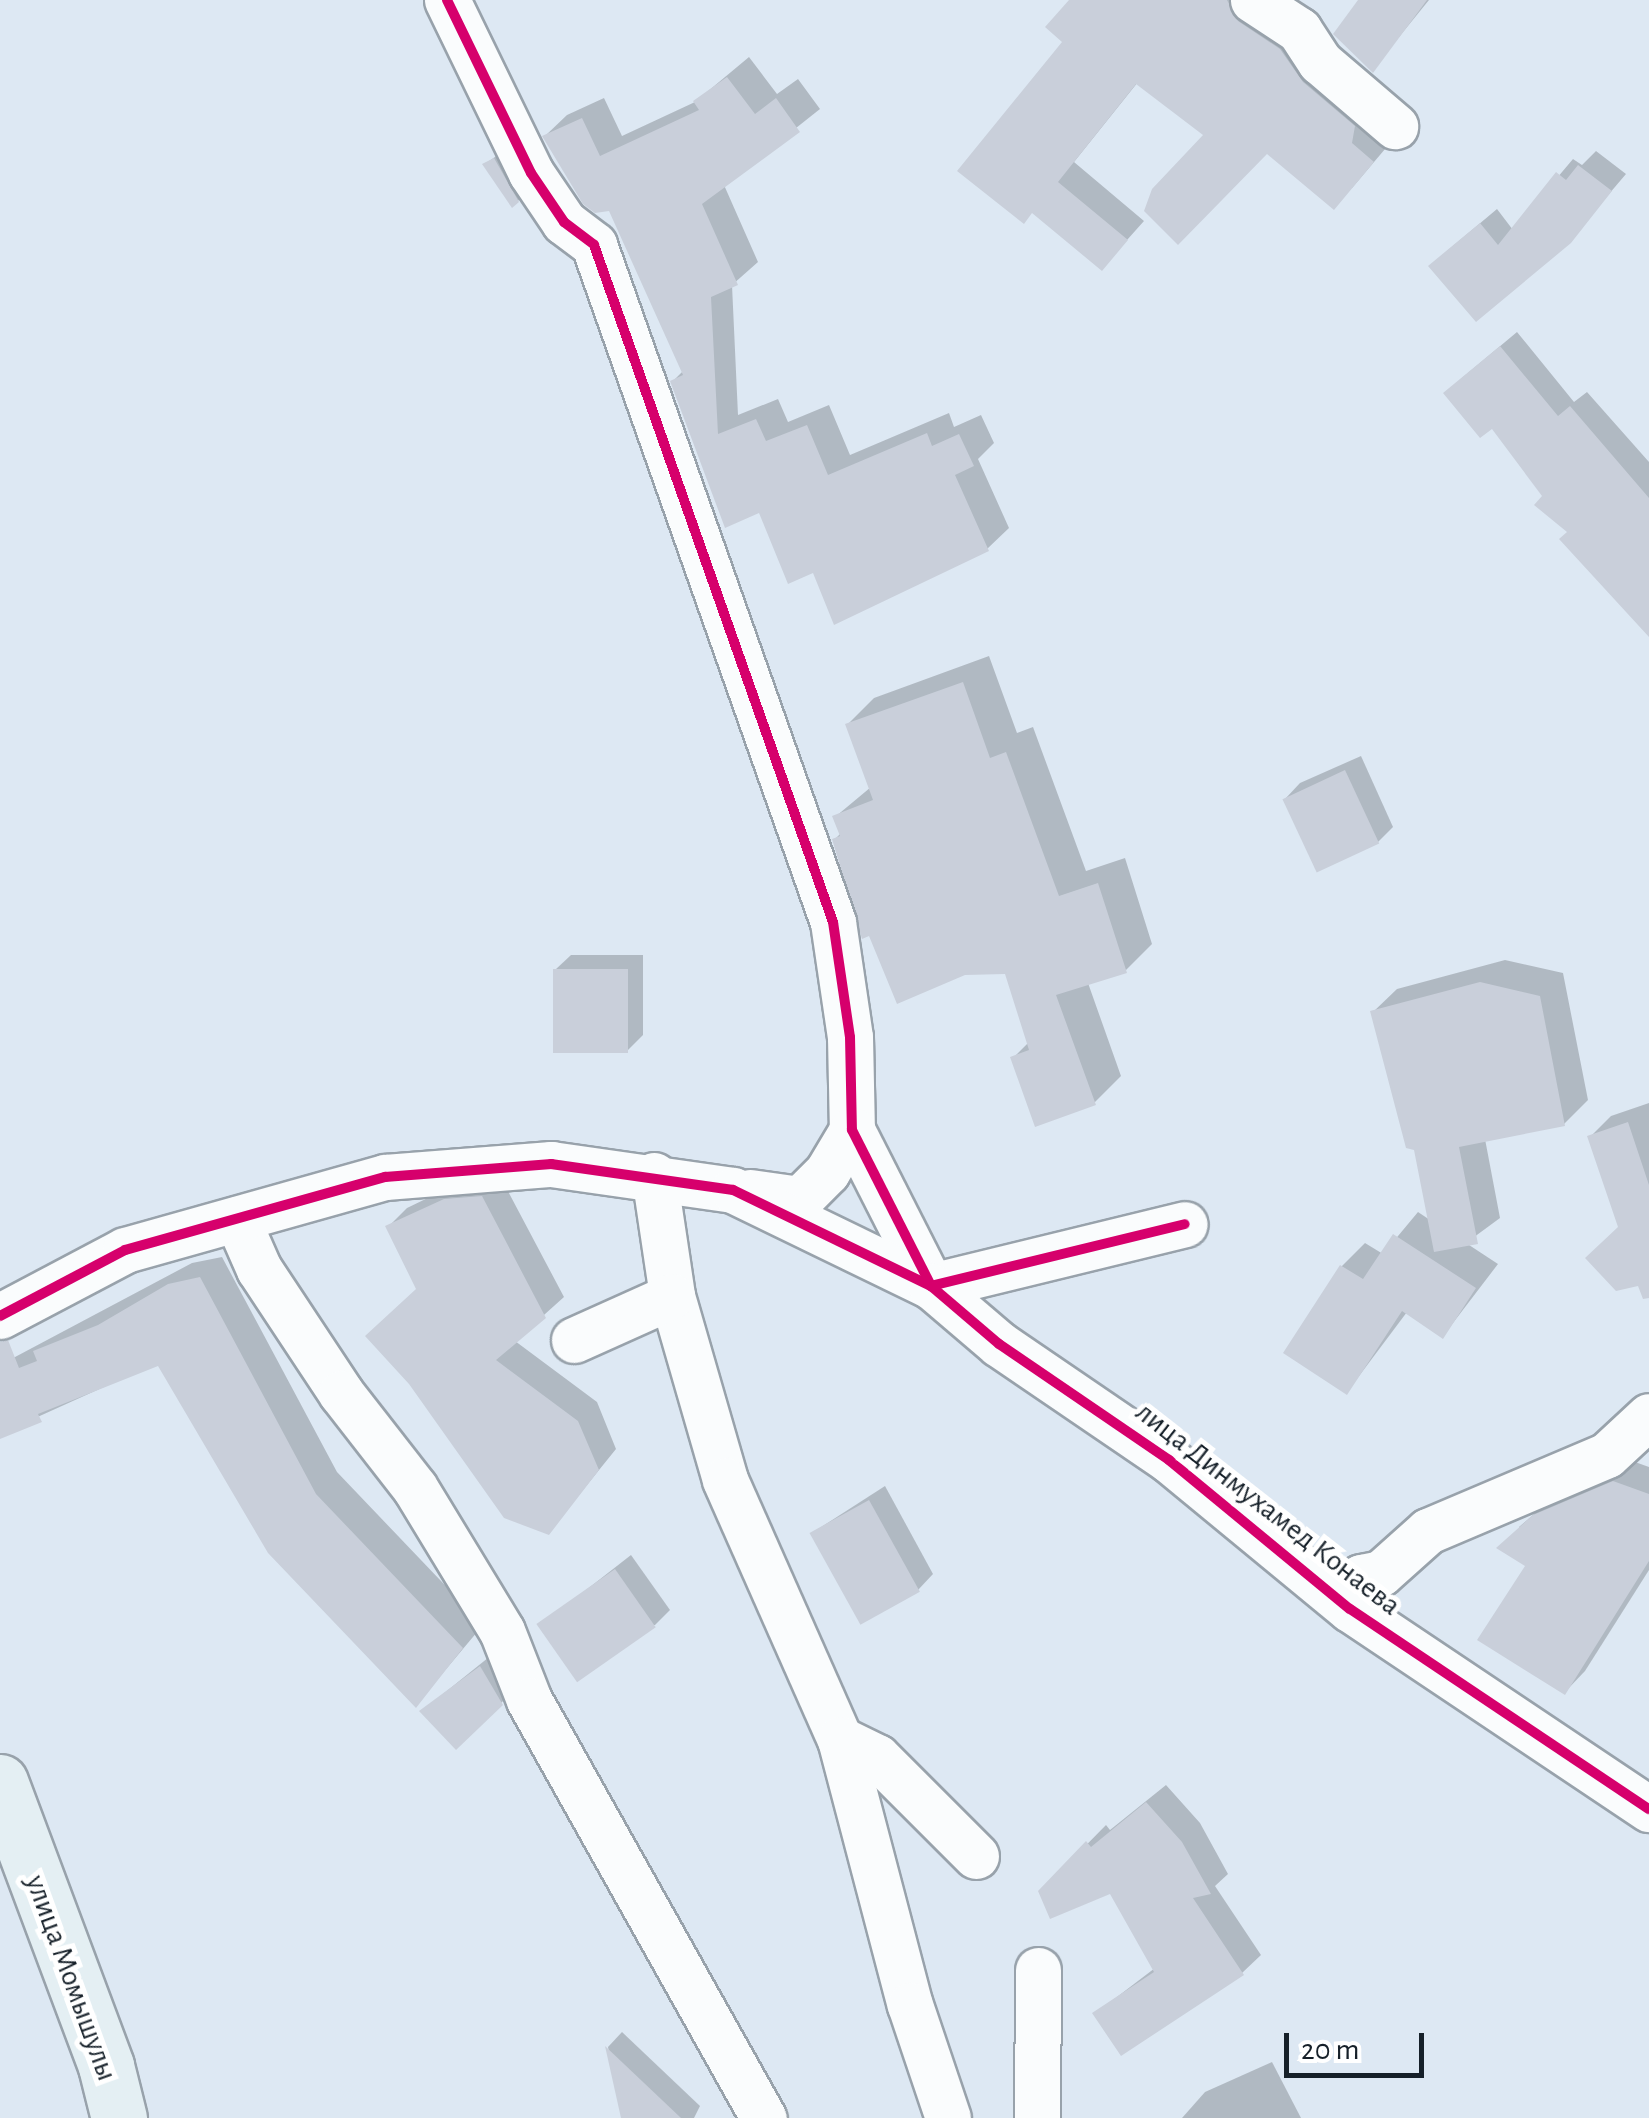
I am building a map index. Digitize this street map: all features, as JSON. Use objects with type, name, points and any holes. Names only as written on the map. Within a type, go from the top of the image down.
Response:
[{"type":"main road","name":"улица Момышулы","points":[[0,1782],[106,2066],[119,2118]]},
{"type":"street","points":[[447,0],[531,173],[564,222],[594,245],[833,922],[850,1037],[852,1130],[931,1286],[1185,1224]]},
{"type":"street","points":[[1252,0],[1299,30],[1320,62],[1396,126]]},
{"type":"street","points":[[733,1190],[800,1199],[827,1172],[852,1130]]},
{"type":"street","name":"лица Динмухамед Конаева","points":[[0,1316],[125,1250],[384,1176],[551,1164],[654,1175],[733,1190],[931,1286],[999,1344],[1169,1460],[1350,1609],[1649,1809]]},
{"type":"street","points":[[654,1175],[672,1296],[724,1480],[840,1740],[910,2004],[948,2118]]},
{"type":"street","points":[[237,1219],[259,1268],[341,1393],[415,1488],[502,1631],[528,1700],[764,2118]]},
{"type":"street","points":[[574,1340],[672,1296]]},
{"type":"street","points":[[1350,1609],[1361,1577],[1381,1574],[1428,1531],[1607,1455],[1649,1416]]},
{"type":"street","points":[[840,1740],[876,1756],[976,1856]]},
{"type":"street","points":[[1037,2118],[1038,1970]]},
{"type":"building","points":[[1069,0],[1227,0],[1238,21],[1280,49],[1303,82],[1355,126],[1352,143],[1374,162],[1334,210],[1267,154],[1178,245],[1144,211],[1152,189],[1203,135],[1136,84],[1058,182],[1128,240],[1102,271],[1032,213],[1024,224],[957,171],[1062,42],[1045,27]]},
{"type":"building","points":[[1358,0],[1427,0],[1373,73],[1333,34]]},
{"type":"building","points":[[727,77],[755,114],[776,98],[800,132],[702,204],[738,285],[711,297],[718,434],[756,419],[766,441],[807,425],[828,475],[927,433],[932,446],[959,434],[974,466],[955,475],[989,551],[834,625],[813,573],[788,584],[759,513],[725,528],[670,381],[683,375],[609,211],[595,213],[583,204],[542,136],[582,118],[600,156],[699,110],[693,101]]},
{"type":"building","points":[[494,158],[519,202],[512,208],[482,164]]},
{"type":"building","points":[[1578,165],[1612,191],[1571,243],[1476,322],[1428,266],[1480,223],[1498,245],[1556,172],[1566,180]]},
{"type":"building","points":[[1500,346],[1558,416],[1570,406],[1649,498],[1649,637],[1559,539],[1567,532],[1534,505],[1542,496],[1492,429],[1480,438],[1443,393]]},
{"type":"building","points":[[963,682],[990,758],[1006,752],[1059,896],[1098,883],[1127,973],[1056,995],[1096,1105],[1035,1127],[1010,1057],[1029,1050],[1005,974],[965,975],[897,1004],[869,936],[862,939],[832,839],[840,836],[832,816],[873,800],[845,724]]},
{"type":"building","points":[[1345,770],[1379,843],[1317,873],[1282,799]]},
{"type":"building","points":[[553,969],[628,969],[628,1053],[553,1053]]},
{"type":"building","points":[[1480,982],[1540,996],[1565,1126],[1459,1147],[1478,1244],[1434,1252],[1414,1150],[1406,1148],[1370,1011]]},
{"type":"building","points":[[1628,1122],[1649,1185],[1649,1298],[1643,1299],[1638,1286],[1616,1291],[1585,1258],[1618,1227],[1587,1136]]},
{"type":"building","points":[[482,1196],[546,1318],[496,1360],[578,1421],[599,1470],[549,1535],[504,1518],[409,1384],[365,1336],[416,1289],[385,1226],[444,1199]]},
{"type":"building","points":[[1393,1234],[1476,1288],[1443,1339],[1402,1311],[1347,1395],[1283,1353],[1340,1265],[1363,1279]]},
{"type":"building","points":[[200,1277],[316,1494],[463,1648],[416,1708],[268,1553],[158,1366],[38,1414],[42,1422],[0,1439],[0,1342],[8,1340],[19,1368],[37,1361],[33,1351],[98,1325],[168,1284]]},
{"type":"building","points":[[1613,1481],[1649,1494],[1649,1561],[1565,1695],[1477,1640],[1525,1566],[1496,1548],[1533,1515]]},
{"type":"building","points":[[869,1500],[920,1592],[860,1625],[810,1533]]},
{"type":"building","points":[[615,1569],[656,1627],[577,1682],[536,1624]]},
{"type":"building","points":[[480,1666],[503,1705],[456,1750],[419,1711]]},
{"type":"building","points":[[1146,1802],[1182,1842],[1211,1894],[1193,1898],[1244,1975],[1121,2056],[1092,2013],[1154,1972],[1110,1894],[1050,1919],[1038,1891],[1086,1841],[1091,1847]]},
{"type":"building","points":[[605,2046],[681,2118],[621,2118]]},
{"type":"cycle path","points":[[447,0],[531,173],[564,222],[594,245],[833,922],[850,1037],[852,1130],[931,1286],[1185,1224]]},
{"type":"cycle path","points":[[0,1316],[125,1250],[385,1177],[551,1164],[733,1190],[931,1286],[999,1344],[1169,1460],[1350,1609],[1649,1809]]}]
